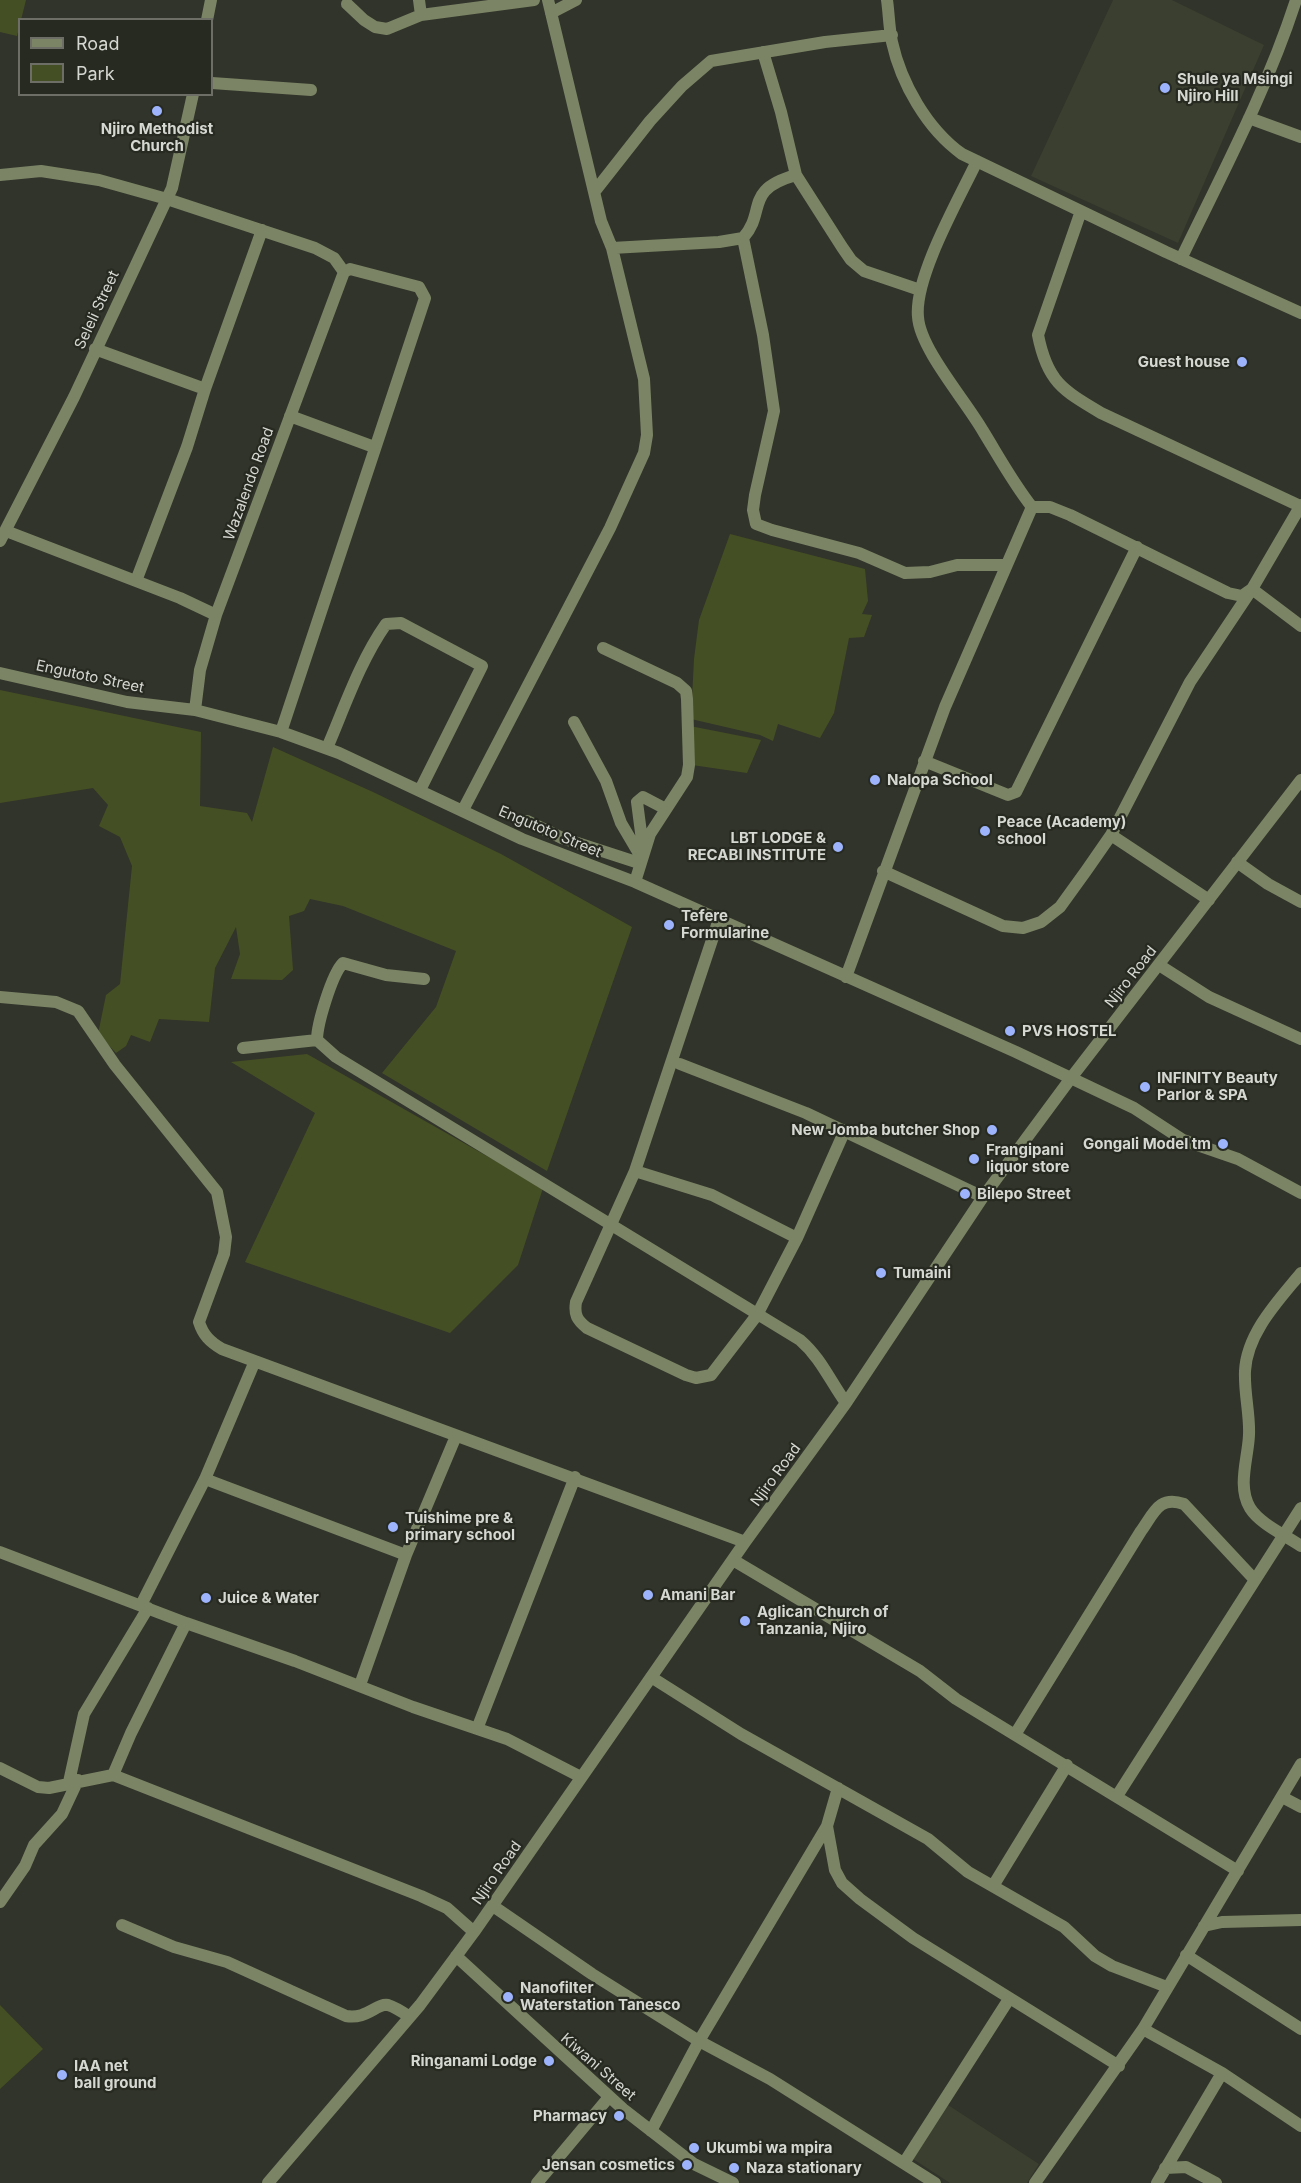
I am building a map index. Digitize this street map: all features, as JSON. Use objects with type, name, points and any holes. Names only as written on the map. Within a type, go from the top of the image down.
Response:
[{"type":"street","points":[[207,18],[211,0]]},
{"type":"street","points":[[419,0],[421,15]]},
{"type":"street","points":[[347,4],[369,23],[387,29],[421,15],[534,0]]},
{"type":"street","points":[[463,810],[610,528],[644,453],[647,435],[644,379],[612,248],[601,221],[548,0]]},
{"type":"street","points":[[550,13],[576,0]]},
{"type":"street","points":[[887,0],[892,35],[915,100],[950,145],[976,161],[1181,259],[1301,313]]},
{"type":"street","points":[[1181,259],[1250,118],[1284,39],[1296,0]]},
{"type":"street","points":[[595,191],[650,121],[705,65],[726,57],[825,42],[892,35]]},
{"type":"street","points":[[763,52],[781,112],[796,175],[851,260],[864,271],[921,290]]},
{"type":"street","points":[[213,83],[312,90]]},
{"type":"street","name":"Seleli Street","points":[[3,536],[50,446],[167,199],[185,140],[193,96]]},
{"type":"street","points":[[1250,118],[1301,137]]},
{"type":"street","points":[[976,161],[921,290],[917,316],[921,335],[984,431],[1004,469],[1032,507]]},
{"type":"street","points":[[0,175],[41,171],[70,173],[167,199],[326,253],[334,258],[344,272],[350,269],[402,282],[419,287],[424,293],[280,732]]},
{"type":"street","points":[[796,175],[777,181],[766,189],[758,201],[743,238],[763,334],[773,402],[770,436],[754,502],[754,518],[757,525],[859,553],[905,573],[930,572],[957,565],[1005,565]]},
{"type":"street","points":[[883,870],[1003,926],[1023,928],[1041,922],[1060,907],[1111,836],[1190,682],[1252,589],[1301,505],[1101,413],[1078,399],[1053,379],[1042,355],[1038,334],[1081,211]]},
{"type":"street","points":[[136,581],[187,447],[261,230]]},
{"type":"street","points":[[612,248],[719,242],[743,238]]},
{"type":"street","name":"Wazalendo Road","points":[[195,710],[200,670],[216,615],[344,272]]},
{"type":"street","points":[[95,350],[205,389]]},
{"type":"street","points":[[290,416],[374,447]]},
{"type":"street","points":[[846,977],[924,760],[1005,565],[1032,507]]},
{"type":"street","points":[[1032,507],[1050,507],[1070,515],[1228,593],[1242,596],[1252,589]]},
{"type":"street","points":[[3,536],[136,581],[216,615]]},
{"type":"street","points":[[924,760],[1008,795],[1016,792],[1137,547]]},
{"type":"street","points":[[1252,589],[1301,626]]},
{"type":"street","points":[[327,748],[360,669],[381,630],[386,624],[401,623],[482,666],[420,790]]},
{"type":"street","points":[[603,648],[677,683],[686,691],[689,765],[683,784],[664,808],[641,856],[635,882]]},
{"type":"street","name":"Engutoto Street","points":[[0,673],[127,702],[195,710],[280,732],[327,748],[522,839],[635,882],[1071,1077],[1134,1108],[1188,1142],[1238,1159],[1301,1193]]},
{"type":"street","points":[[574,722],[606,781],[621,823],[641,856]]},
{"type":"street","name":"Njiro Road","points":[[268,2183],[410,2017],[474,1932],[846,1402],[983,1197],[1071,1077],[1301,780]]},
{"type":"street","points":[[641,856],[637,802],[643,797],[664,808]]},
{"type":"street","points":[[527,821],[562,838],[641,856]]},
{"type":"street","points":[[1111,836],[1209,900]]},
{"type":"street","points":[[1237,862],[1268,884],[1301,902]]},
{"type":"street","points":[[719,919],[634,1171],[574,1312],[587,1328],[686,1375],[704,1378],[715,1372],[757,1316],[797,1238],[845,1130]]},
{"type":"street","points":[[317,1040],[322,1016],[337,971],[343,963],[386,975],[424,979]]},
{"type":"street","points":[[1160,965],[1209,997],[1301,1039]]},
{"type":"street","points":[[0,997],[56,1002],[78,1011],[115,1065],[217,1192],[226,1237],[224,1254],[199,1322],[202,1331],[211,1342],[222,1349],[456,1436],[575,1477],[746,1542]]},
{"type":"street","points":[[243,1048],[317,1040],[336,1057],[814,1352],[846,1402]]},
{"type":"street","points":[[680,1064],[845,1130],[983,1197]]},
{"type":"street","points":[[634,1171],[712,1195],[797,1238]]},
{"type":"street","points":[[1301,1273],[1267,1315],[1257,1333],[1245,1370],[1249,1436],[1244,1478],[1246,1498],[1256,1516],[1301,1546]]},
{"type":"street","points":[[0,1902],[25,1866],[34,1845],[62,1814],[73,1781],[84,1714],[144,1606],[205,1479],[255,1360]]},
{"type":"street","points":[[360,1685],[406,1555],[456,1436]]},
{"type":"street","points":[[477,1729],[575,1477]]},
{"type":"street","points":[[205,1479],[406,1555]]},
{"type":"street","points":[[1016,1733],[1141,1531],[1165,1501],[1171,1499],[1184,1504],[1254,1579]]},
{"type":"street","points":[[1117,1796],[1301,1508]]},
{"type":"street","points":[[0,1552],[186,1623],[360,1685],[413,1707],[507,1739],[581,1777]]},
{"type":"street","points":[[733,1560],[874,1642],[920,1671],[956,1699],[1016,1733],[1238,1870]]},
{"type":"street","points":[[113,1775],[131,1733],[186,1623]]},
{"type":"street","points":[[651,1677],[741,1734],[928,1839],[968,1872],[1064,1927],[1078,1937],[1095,1956],[1112,1966],[1167,1987]]},
{"type":"street","points":[[1040,2182],[1143,2029],[1301,1764]]},
{"type":"street","points":[[993,1886],[1067,1765]]},
{"type":"street","points":[[0,1768],[38,1787],[49,1788],[73,1781],[113,1775],[421,1896],[447,1908],[474,1932]]},
{"type":"street","points":[[651,2131],[699,2041],[827,1826],[838,1788]]},
{"type":"street","points":[[1282,1797],[1301,1807]]},
{"type":"street","points":[[827,1826],[835,1870],[842,1883],[913,1938],[1119,2066]]},
{"type":"street","points":[[493,1905],[592,1974],[699,2041],[770,2079],[935,2183]]},
{"type":"street","points":[[1204,1926],[1222,1922],[1301,1920]]},
{"type":"street","points":[[122,1924],[174,1947],[226,1962],[346,2016],[363,2016],[384,2005],[389,2005],[410,2017]]},
{"type":"street","points":[[1186,1955],[1301,2029]]},
{"type":"street","name":"Kiwani Street","points":[[456,1956],[609,2097],[694,2164],[728,2182]]},
{"type":"street","points":[[904,2163],[1009,1999]]},
{"type":"street","points":[[1143,2029],[1222,2073],[1301,2126]]},
{"type":"street","points":[[1157,2183],[1222,2073]]},
{"type":"street","points":[[537,2183],[609,2097]]},
{"type":"street","points":[[1165,2168],[1186,2167],[1216,2183]]},
{"type":"shaded area","points":[[1113,0],[1172,0],[1264,45],[1178,243],[1031,176]]},
{"type":"shaded area","points":[[948,2105],[1039,2164],[1027,2183],[950,2183],[913,2159]]},
{"type":"green space","points":[[0,0],[26,0],[22,18],[18,18],[17,36],[0,32]]},
{"type":"green space","points":[[730,534],[865,569],[868,601],[862,614],[872,615],[864,637],[849,638],[834,713],[820,738],[778,724],[773,741],[760,735],[691,719],[694,659],[699,620]]},
{"type":"green space","points":[[0,690],[201,732],[200,806],[247,813],[252,822],[273,747],[501,854],[632,927],[547,1171],[382,1073],[436,1007],[456,951],[343,906],[310,899],[304,911],[289,916],[293,970],[282,980],[231,979],[240,954],[236,927],[215,968],[209,1022],[159,1019],[150,1042],[131,1035],[126,1046],[116,1053],[98,1034],[106,995],[120,984],[132,866],[120,837],[99,826],[108,805],[93,788],[0,803]]},
{"type":"green space","points":[[690,726],[761,740],[747,773],[692,765]]},
{"type":"green space","points":[[307,1054],[543,1188],[518,1265],[450,1333],[245,1262],[315,1113],[231,1062]]},
{"type":"green space","points":[[0,2005],[43,2049],[0,2089]]},
{"type":"place","name":"Shule ya Msingi Njiro Hill","points":[[1165,88]]},
{"type":"place","name":"Njiro Methodist Church","points":[[157,111]]},
{"type":"place","name":"Guest house","points":[[1242,362]]},
{"type":"place","name":"Nalopa School","points":[[875,780]]},
{"type":"place","name":"Peace (Academy) school","points":[[985,831]]},
{"type":"place","name":"LBT LODGE & RECABI INSTITUTE","points":[[838,847]]},
{"type":"place","name":"Tefere Formularine","points":[[669,925]]},
{"type":"place","name":"PVS HOSTEL","points":[[1010,1031]]},
{"type":"place","name":"INFINITY Beauty Parlor & SPA","points":[[1145,1087]]},
{"type":"place","name":"New Jomba butcher Shop","points":[[992,1130]]},
{"type":"place","name":"Gongali Model tm","points":[[1223,1144]]},
{"type":"place","name":"Frangipani liquor store","points":[[974,1159]]},
{"type":"place","name":"Bilepo Street","points":[[965,1194]]},
{"type":"place","name":"Tumaini","points":[[881,1273]]},
{"type":"place","name":"Tuishime pre & primary school","points":[[393,1527]]},
{"type":"place","name":"Amani Bar","points":[[648,1595]]},
{"type":"place","name":"Juice & Water","points":[[206,1598]]},
{"type":"place","name":"Aglican Church of Tanzania, Njiro","points":[[745,1621]]},
{"type":"place","name":"Nanofilter Waterstation Tanesco","points":[[508,1997]]},
{"type":"place","name":"Ringanami Lodge","points":[[549,2061]]},
{"type":"place","name":"IAA net ball ground","points":[[62,2075]]},
{"type":"place","name":"Pharmacy","points":[[619,2116]]},
{"type":"place","name":"Ukumbi wa mpira","points":[[694,2148]]},
{"type":"place","name":"Jensan cosmetics","points":[[687,2165]]},
{"type":"place","name":"Naza stationary","points":[[734,2168]]}]
